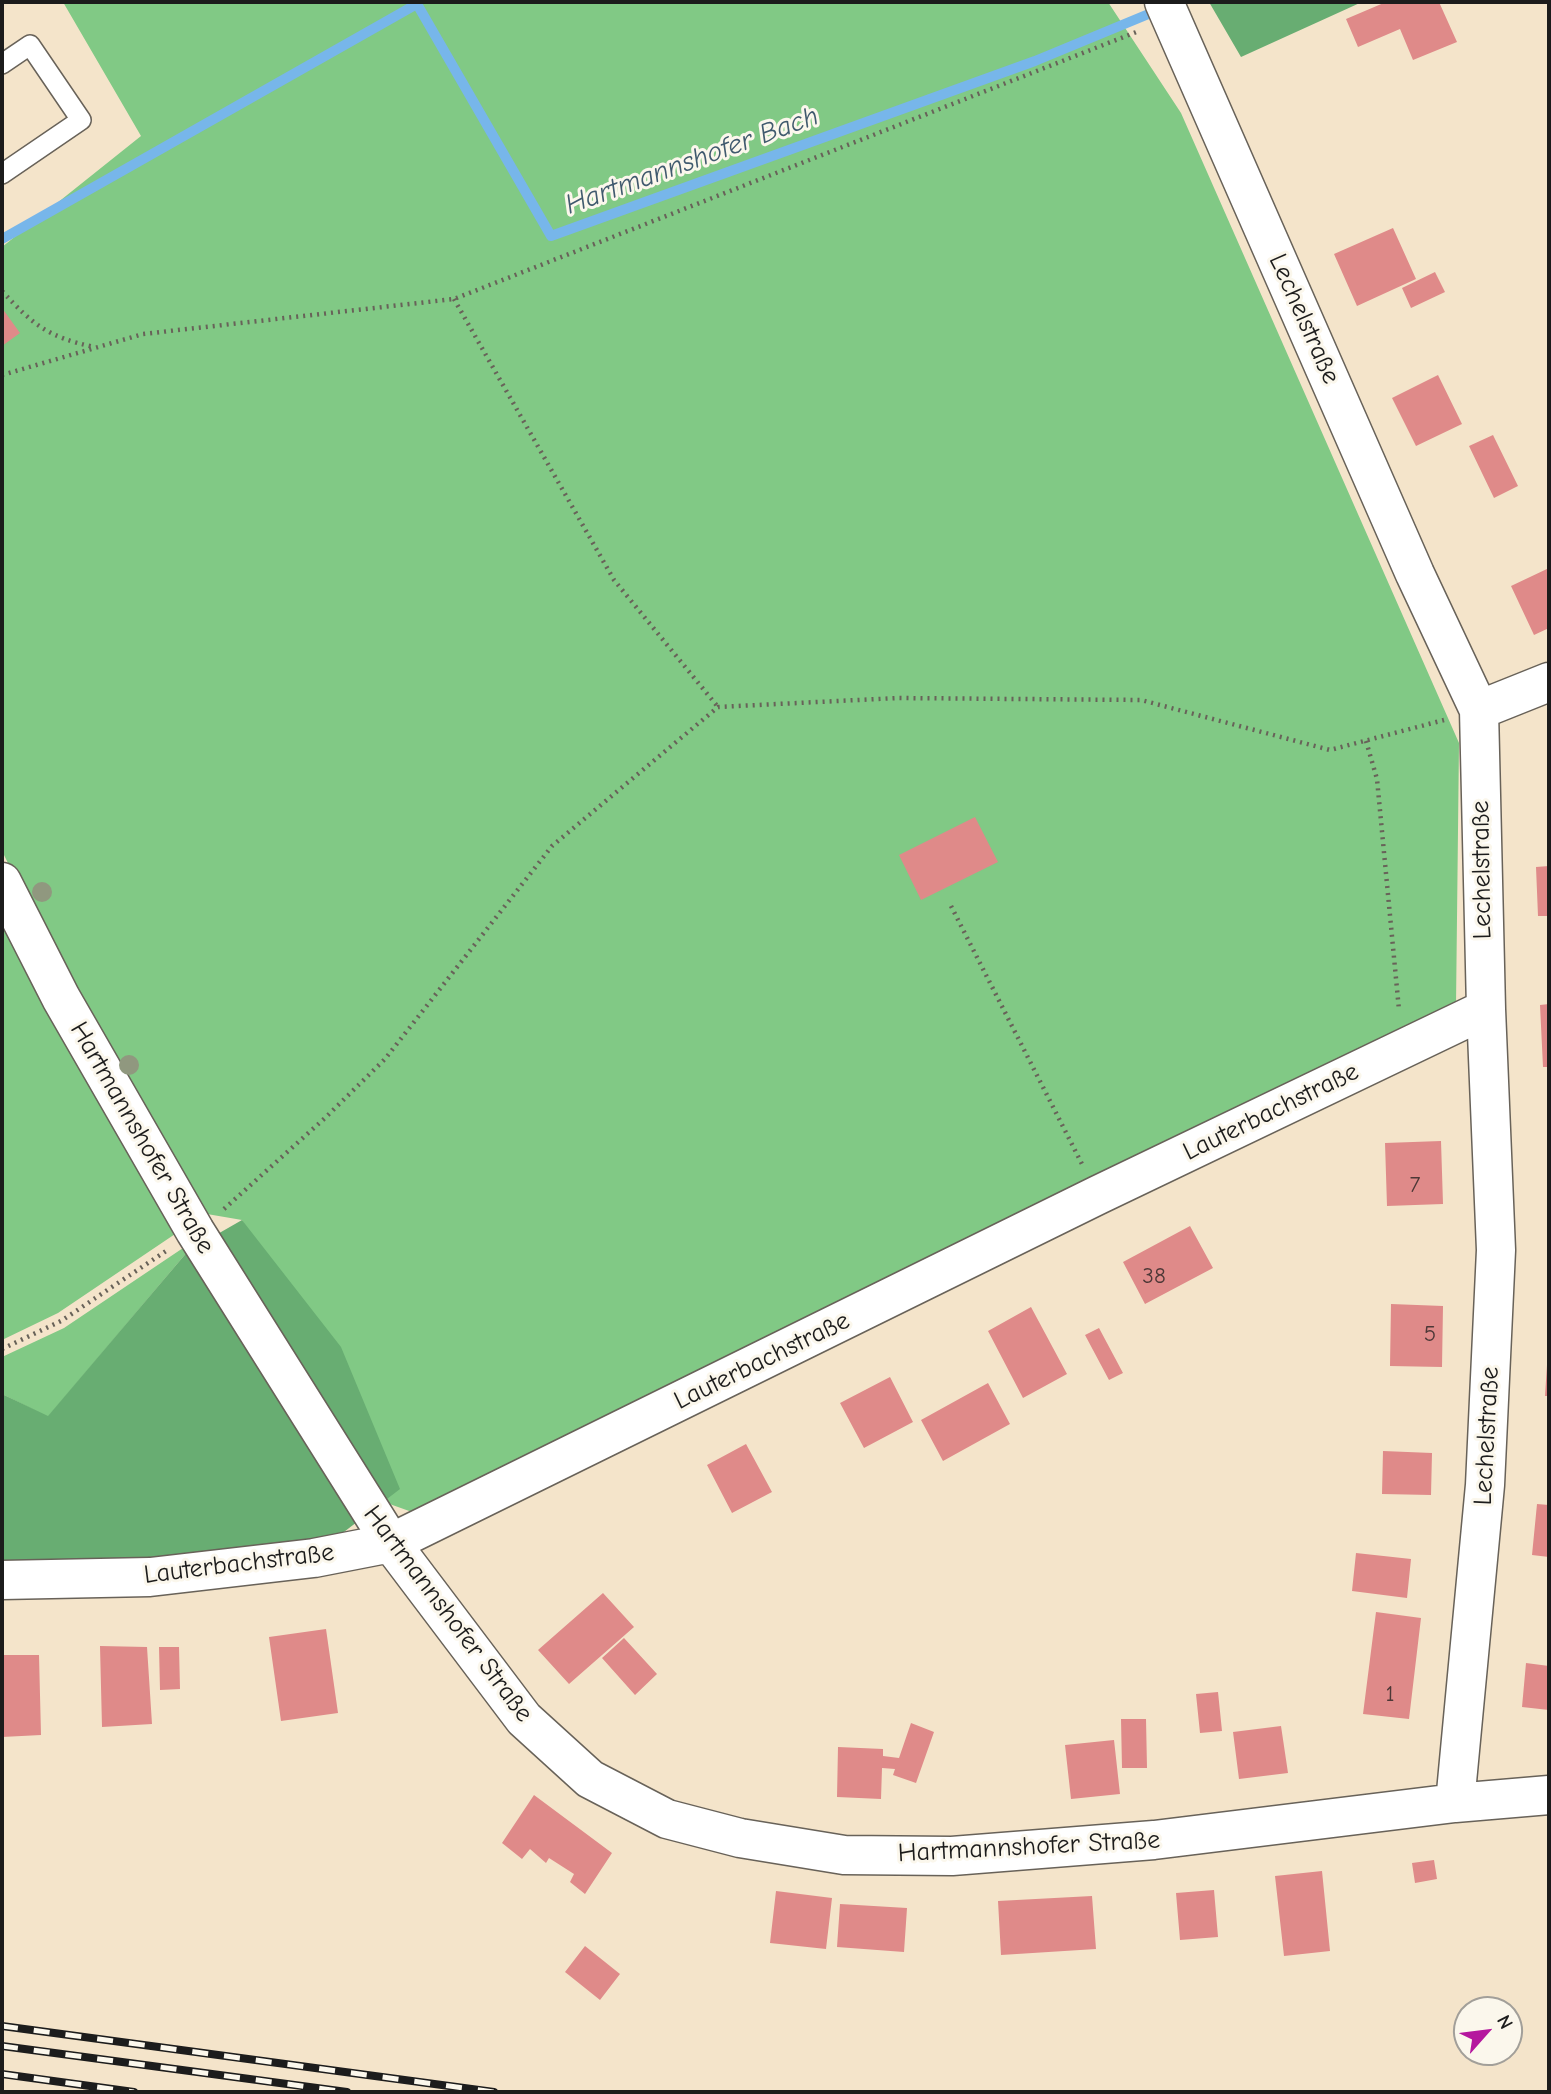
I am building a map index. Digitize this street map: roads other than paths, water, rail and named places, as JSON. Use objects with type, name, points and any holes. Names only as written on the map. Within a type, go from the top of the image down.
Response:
[{"type":"street","name":"Lechelstraße","points":[[1168,10],[1415,575],[1479,710],[1486,1009],[1496,1250],[1485,1485],[1455,1803]]},
{"type":"street","points":[[1479,710],[1549,682]]},
{"type":"street","name":"Hartmannshofer Straße","points":[[2,881],[61,998],[195,1231],[391,1543],[524,1719],[590,1779],[667,1819],[740,1838],[844,1855],[952,1856],[1154,1840],[1455,1803],[1549,1795]]},
{"type":"street","name":"Lauterbachstraße","points":[[2,1580],[150,1577],[314,1558],[391,1543],[1098,1195],[1486,1009]]},
{"type":"lane","points":[[2,64],[30,45],[81,120],[2,174]]},
{"type":"waterway","name":"Hartmannshofer Bach","points":[[2,239],[417,4],[551,236],[1035,61],[1151,13]]},
{"type":"railway","points":[[2,2026],[494,2092]]},
{"type":"railway","points":[[2,2046],[347,2092]]},
{"type":"railway","points":[[2,2074],[134,2092]]}]
